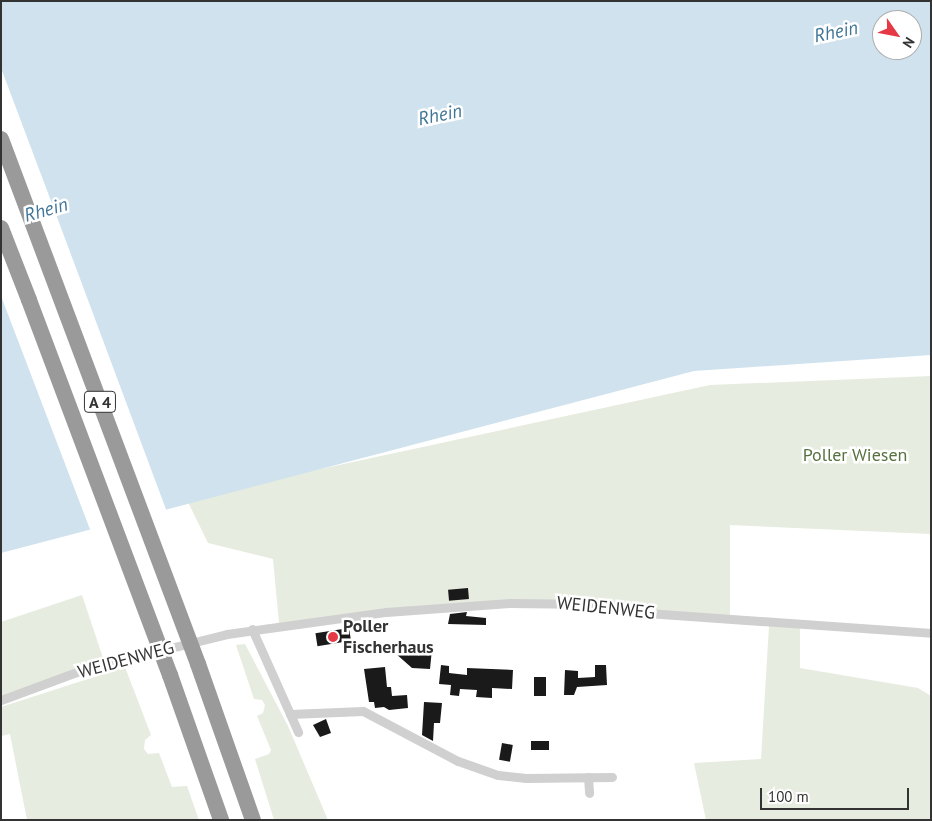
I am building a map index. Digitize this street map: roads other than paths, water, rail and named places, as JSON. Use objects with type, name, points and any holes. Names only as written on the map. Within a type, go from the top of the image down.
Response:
[{"type":"highway","name":"A 4","points":[[1,140],[198,664],[253,820]]},
{"type":"highway","name":"A 4","points":[[1,228],[170,675],[221,820]]},
{"type":"street","name":"WEIDENWEG","points":[[1,700],[85,669],[252,630],[386,612],[546,602],[592,604],[647,613],[931,633]]},
{"type":"street","points":[[252,630],[298,732]]},
{"type":"street","points":[[290,714],[363,711],[450,757],[482,770],[526,778],[612,777]]},
{"type":"street","points":[[588,776],[589,793]]},
{"type":"water","name":"Rhein","points":[[1,1],[931,1],[931,355],[694,371],[1,553]]},
{"type":"place","name":"Poller Fischerhaus","points":[[333,637]]},
{"type":"park label","name":"Poller Wiesen","points":[[855,455]]}]
